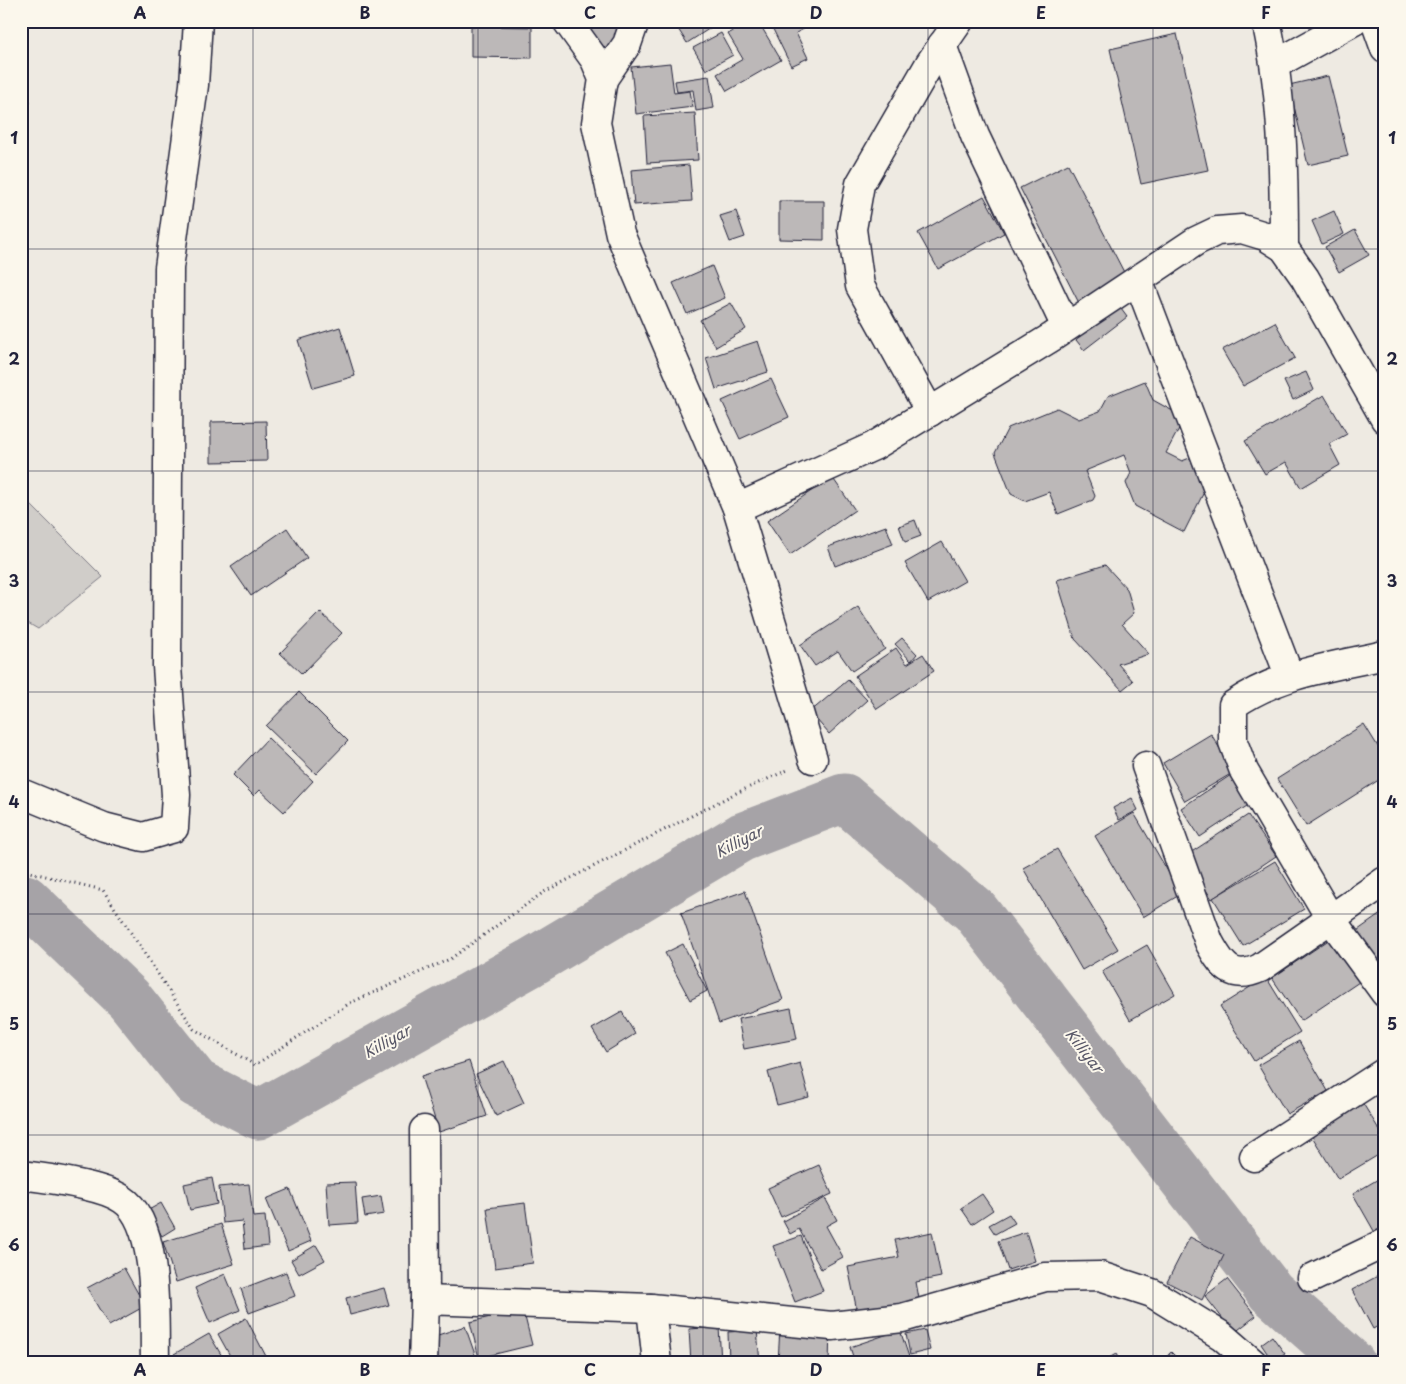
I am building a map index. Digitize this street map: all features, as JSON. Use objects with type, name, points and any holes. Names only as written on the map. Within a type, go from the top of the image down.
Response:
[{"type":"street","points":[[21,794],[104,827],[143,837],[174,828],[176,795],[167,666],[170,268],[194,85],[198,21]]},
{"type":"street","points":[[567,21],[596,60],[603,79]]},
{"type":"street","points":[[634,21],[627,44],[603,79],[596,123],[620,234],[736,508],[813,759]]},
{"type":"street","points":[[930,412],[860,286],[852,229],[860,184],[942,45],[959,21]]},
{"type":"street","points":[[1266,21],[1276,64],[1284,186],[1284,248]]},
{"type":"street","points":[[1276,64],[1354,21]]},
{"type":"street","points":[[1375,21],[1385,49]]},
{"type":"street","points":[[942,45],[975,136],[1066,327]]},
{"type":"street","points":[[736,508],[874,446],[1066,327],[1196,241],[1217,231],[1242,229],[1264,236],[1284,248],[1305,278],[1382,406]]},
{"type":"street","points":[[1138,280],[1289,676]]},
{"type":"street","points":[[1385,655],[1289,676],[1251,692],[1233,706],[1233,742],[1244,771],[1330,918],[1385,994]]},
{"type":"street","points":[[1146,766],[1209,942],[1218,959],[1233,973],[1246,975],[1260,968],[1385,881]]},
{"type":"street","points":[[1254,1157],[1385,1072]]},
{"type":"street","points":[[423,1363],[425,1300],[424,1130]]},
{"type":"street","points":[[21,1176],[42,1178],[95,1189],[122,1198],[139,1215],[148,1239],[154,1299],[156,1363]]},
{"type":"street","points":[[1312,1278],[1385,1243]]},
{"type":"street","points":[[425,1300],[651,1308],[832,1326],[902,1318],[1045,1278],[1100,1276],[1152,1293],[1222,1336],[1253,1363]]},
{"type":"street","points":[[651,1308],[657,1363]]},
{"type":"path","points":[[21,870],[103,890],[194,1029],[255,1065],[350,1003],[450,958],[544,892],[734,794],[813,759]]},
{"type":"shaded area","points":[[21,495],[103,577],[38,629],[21,619]]},
{"type":"building","points":[[585,21],[626,21],[629,26],[614,34],[620,45],[604,54]]},
{"type":"building","points":[[673,21],[712,21],[715,25],[687,43]]},
{"type":"building","points":[[717,21],[731,21],[720,27]]},
{"type":"building","points":[[751,21],[758,21],[781,60],[727,91],[717,74],[743,59],[728,34]]},
{"type":"building","points":[[769,21],[811,21],[813,24],[796,33],[808,58],[791,66]]},
{"type":"building","points":[[471,26],[532,27],[532,58],[471,57]]},
{"type":"building","points":[[721,33],[733,55],[706,70],[693,48]]},
{"type":"building","points":[[1177,34],[1208,170],[1141,184],[1110,49]]},
{"type":"building","points":[[670,63],[674,93],[690,91],[693,107],[636,114],[631,67]]},
{"type":"building","points":[[21,69],[30,103],[21,105]]},
{"type":"building","points":[[709,76],[714,108],[696,111],[693,90],[677,92],[675,81]]},
{"type":"building","points":[[1328,76],[1348,156],[1308,165],[1289,85]]},
{"type":"building","points":[[695,113],[698,160],[647,163],[644,116]]},
{"type":"building","points":[[1068,164],[1127,278],[1079,303],[1020,188]]},
{"type":"building","points":[[689,165],[692,201],[634,205],[631,170]]},
{"type":"building","points":[[984,196],[1004,233],[938,269],[918,233]]},
{"type":"building","points":[[779,201],[824,201],[824,240],[779,239]]},
{"type":"building","points":[[736,211],[745,237],[730,242],[720,216]]},
{"type":"building","points":[[1334,211],[1344,234],[1322,244],[1312,221]]},
{"type":"building","points":[[1355,230],[1369,255],[1339,272],[1325,247]]},
{"type":"building","points":[[712,266],[725,298],[687,314],[673,283]]},
{"type":"building","points":[[1115,301],[1127,317],[1084,350],[1072,335]]},
{"type":"building","points":[[731,303],[746,329],[716,347],[700,320]]},
{"type":"building","points":[[1275,322],[1295,358],[1243,386],[1222,350]]},
{"type":"building","points":[[340,327],[355,376],[313,388],[298,340]]},
{"type":"building","points":[[758,341],[768,372],[716,389],[706,358]]},
{"type":"building","points":[[1306,372],[1314,390],[1293,400],[1284,381]]},
{"type":"building","points":[[771,379],[789,417],[740,439],[722,401]]},
{"type":"building","points":[[1145,381],[1153,400],[1180,415],[1183,421],[1166,453],[1182,461],[1195,456],[1207,486],[1184,532],[1135,506],[1126,483],[1131,473],[1124,455],[1085,471],[1095,496],[1093,500],[1058,514],[1049,492],[1025,501],[1011,494],[995,453],[1008,428],[1057,408],[1079,419],[1100,411],[1108,396]]},
{"type":"building","points":[[1324,395],[1347,434],[1329,444],[1340,465],[1301,488],[1286,462],[1265,474],[1245,441]]},
{"type":"building","points":[[266,421],[267,461],[211,462],[211,422]]},
{"type":"building","points":[[832,477],[855,510],[790,555],[767,521]]},
{"type":"building","points":[[915,520],[921,536],[905,542],[899,526]]},
{"type":"building","points":[[886,526],[893,544],[835,566],[828,547]]},
{"type":"building","points":[[287,528],[307,558],[251,596],[231,567]]},
{"type":"building","points":[[942,542],[965,581],[928,602],[905,563]]},
{"type":"building","points":[[1105,565],[1127,589],[1134,613],[1122,624],[1149,654],[1118,664],[1133,681],[1122,690],[1075,639],[1057,580]]},
{"type":"building","points":[[858,607],[885,649],[852,671],[838,651],[815,666],[800,645]]},
{"type":"building","points":[[320,612],[342,633],[302,674],[280,653]]},
{"type":"building","points":[[902,638],[917,654],[911,661],[895,644]]},
{"type":"building","points":[[896,648],[907,664],[923,654],[934,671],[877,709],[855,676]]},
{"type":"building","points":[[848,680],[867,700],[829,734],[810,712]]},
{"type":"building","points":[[299,692],[348,741],[316,774],[266,726]]},
{"type":"building","points":[[1364,724],[1385,758],[1385,776],[1306,826],[1277,779]]},
{"type":"building","points":[[1211,734],[1234,772],[1185,801],[1163,763]]},
{"type":"building","points":[[268,738],[313,781],[284,812],[260,790],[254,796],[233,775]]},
{"type":"building","points":[[1234,773],[1253,802],[1200,837],[1181,808]]},
{"type":"building","points":[[1132,798],[1138,810],[1119,820],[1113,808]]},
{"type":"building","points":[[1134,813],[1181,894],[1143,917],[1095,836]]},
{"type":"building","points":[[1248,815],[1276,856],[1212,899],[1184,857]]},
{"type":"building","points":[[1057,849],[1118,949],[1082,970],[1023,868]]},
{"type":"building","points":[[1275,861],[1304,909],[1243,946],[1213,898]]},
{"type":"building","points":[[745,891],[783,1000],[719,1023],[681,913]]},
{"type":"building","points":[[1385,911],[1385,961],[1375,969],[1351,935]]},
{"type":"building","points":[[1333,937],[1362,980],[1301,1021],[1272,978]]},
{"type":"building","points":[[683,944],[707,991],[690,1000],[665,953]]},
{"type":"building","points":[[1147,945],[1175,994],[1130,1020],[1102,971]]},
{"type":"building","points":[[1266,977],[1300,1032],[1254,1061],[1220,1006]]},
{"type":"building","points":[[791,1008],[797,1039],[744,1049],[738,1019]]},
{"type":"building","points":[[622,1012],[635,1034],[606,1052],[592,1029]]},
{"type":"building","points":[[1299,1041],[1328,1091],[1287,1114],[1258,1065]]},
{"type":"building","points":[[469,1061],[487,1116],[439,1132],[421,1076]]},
{"type":"building","points":[[504,1061],[524,1103],[496,1116],[476,1074]]},
{"type":"building","points":[[800,1063],[809,1097],[777,1105],[768,1072]]},
{"type":"building","points":[[1362,1102],[1385,1139],[1385,1151],[1338,1179],[1310,1133]]},
{"type":"building","points":[[819,1165],[832,1194],[781,1217],[768,1188]]},
{"type":"building","points":[[1385,1175],[1385,1234],[1378,1238],[1353,1194]]},
{"type":"building","points":[[212,1178],[217,1204],[190,1210],[184,1184]]},
{"type":"building","points":[[355,1182],[358,1223],[329,1225],[326,1183]]},
{"type":"building","points":[[249,1184],[253,1217],[265,1216],[268,1246],[245,1249],[242,1221],[223,1223],[219,1187]]},
{"type":"building","points":[[290,1189],[311,1241],[288,1251],[266,1199]]},
{"type":"building","points":[[982,1194],[993,1210],[972,1224],[961,1208]]},
{"type":"building","points":[[381,1196],[384,1214],[365,1217],[362,1199]]},
{"type":"building","points":[[825,1198],[837,1220],[826,1226],[843,1257],[821,1269],[799,1229],[790,1234],[783,1221]]},
{"type":"building","points":[[161,1203],[175,1228],[162,1236],[147,1211]]},
{"type":"building","points":[[525,1203],[533,1263],[495,1268],[487,1208]]},
{"type":"building","points":[[1009,1214],[1015,1223],[995,1234],[989,1225]]},
{"type":"building","points":[[221,1224],[234,1264],[176,1282],[163,1242]]},
{"type":"building","points":[[932,1232],[941,1277],[916,1282],[920,1304],[858,1316],[848,1267],[899,1257],[895,1240]]},
{"type":"building","points":[[1026,1232],[1035,1261],[1008,1270],[998,1241]]},
{"type":"building","points":[[801,1236],[823,1291],[795,1302],[773,1246]]},
{"type":"building","points":[[1190,1237],[1224,1255],[1202,1300],[1167,1282]]},
{"type":"building","points":[[316,1245],[325,1260],[299,1274],[291,1260]]},
{"type":"building","points":[[124,1268],[145,1306],[109,1326],[87,1288]]},
{"type":"building","points":[[286,1272],[295,1296],[249,1313],[241,1289]]},
{"type":"building","points":[[1385,1272],[1385,1322],[1373,1329],[1352,1290]]},
{"type":"building","points":[[225,1274],[240,1310],[210,1323],[195,1288]]},
{"type":"building","points":[[1227,1279],[1256,1316],[1234,1333],[1205,1296]]},
{"type":"building","points":[[384,1288],[389,1305],[350,1315],[346,1298]]},
{"type":"building","points":[[523,1309],[532,1345],[479,1358],[470,1322]]},
{"type":"building","points":[[246,1318],[268,1363],[234,1363],[218,1334]]},
{"type":"building","points":[[465,1326],[478,1363],[435,1363],[426,1339]]},
{"type":"building","points":[[719,1327],[721,1363],[691,1363],[689,1329]]},
{"type":"building","points":[[780,1327],[830,1329],[829,1363],[778,1363]]},
{"type":"building","points":[[757,1330],[760,1363],[729,1363],[728,1332]]},
{"type":"building","points":[[900,1330],[911,1363],[855,1363],[850,1347]]},
{"type":"building","points":[[925,1330],[930,1350],[910,1355],[906,1334]]},
{"type":"building","points":[[209,1334],[226,1363],[178,1363],[174,1354]]},
{"type":"building","points":[[1272,1336],[1285,1354],[1273,1362],[1261,1344]]},
{"type":"building","points":[[1171,1352],[1182,1363],[1161,1363]]},
{"type":"building","points":[[1116,1354],[1121,1363],[1100,1363]]},
{"type":"building","points":[[537,1358],[538,1363],[518,1363]]},
{"type":"waterway","name":"Killiyar","points":[[21,899],[25,899],[129,999],[196,1083],[258,1115],[530,963],[742,837],[844,798],[975,911],[1271,1292],[1351,1363]]}]
